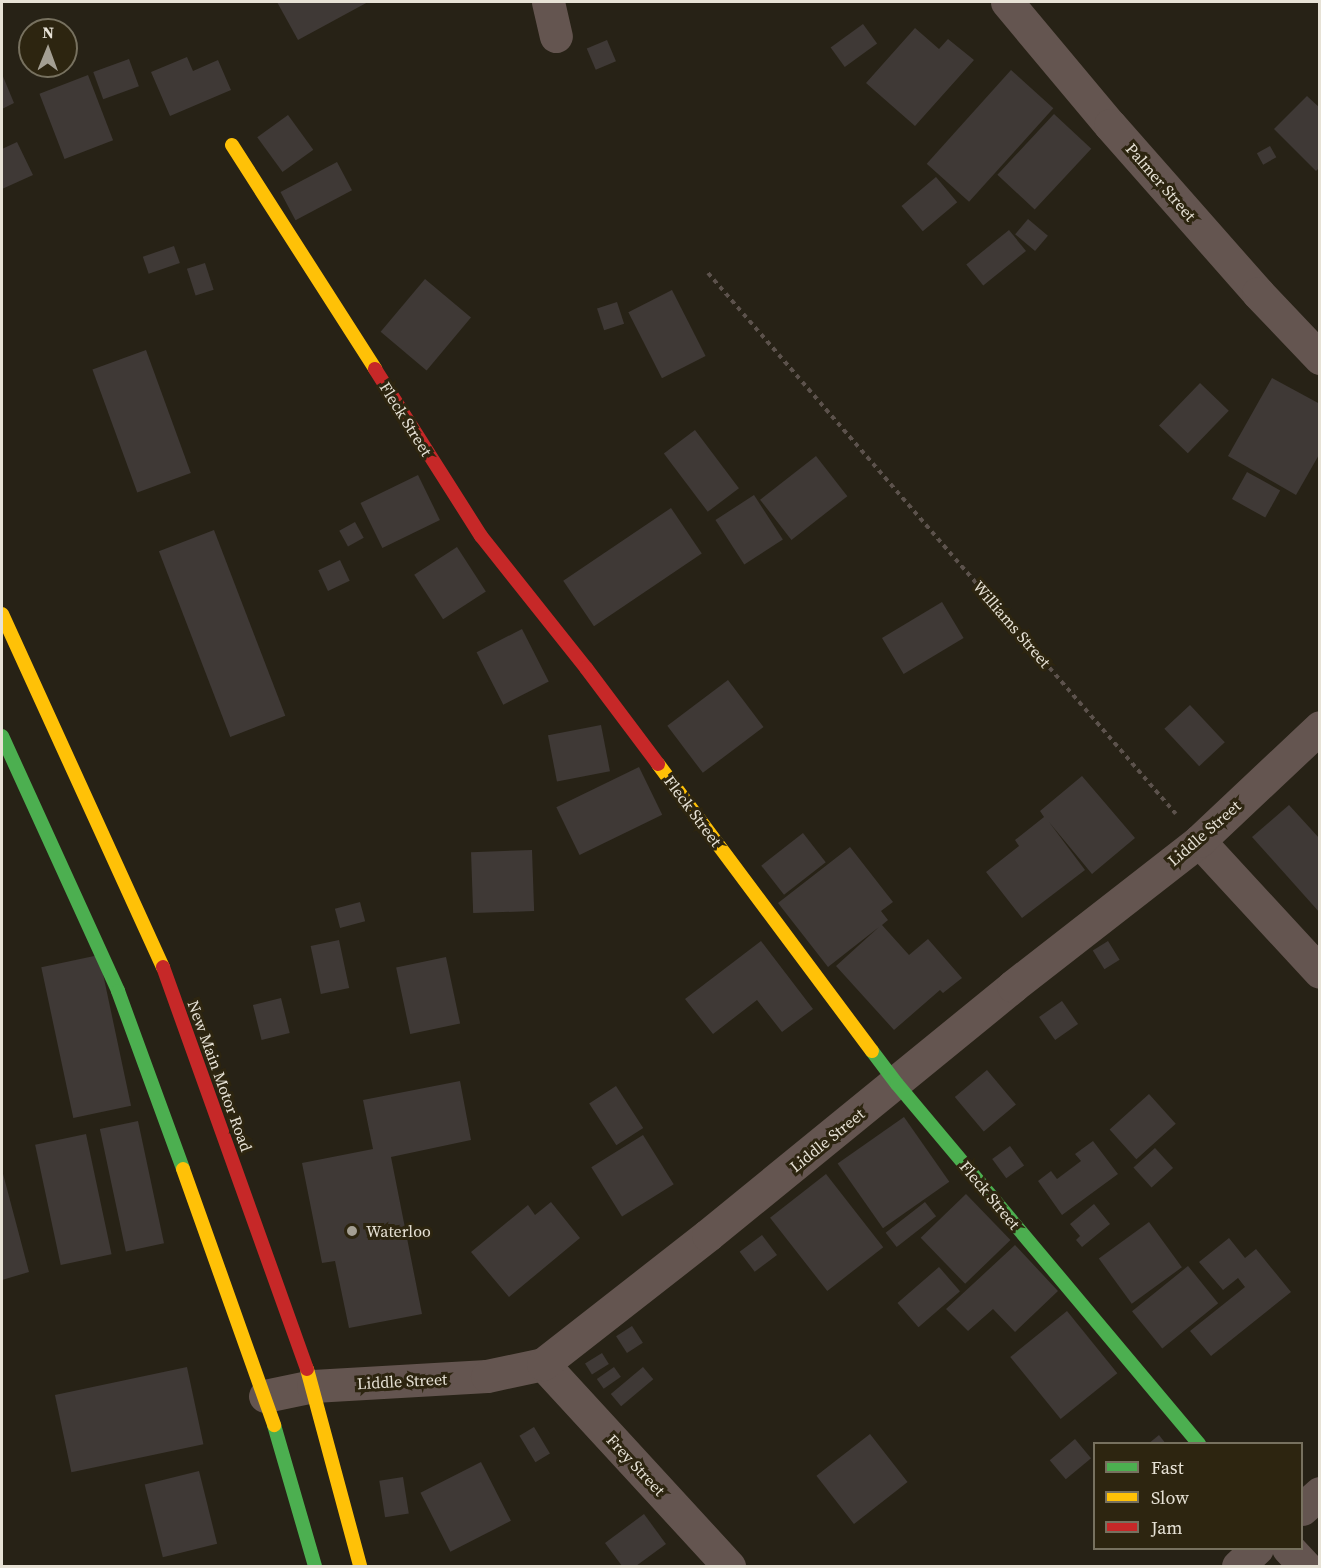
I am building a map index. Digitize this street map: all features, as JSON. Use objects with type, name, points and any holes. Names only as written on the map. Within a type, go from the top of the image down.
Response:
[{"type":"main road","name":"Fleck Street","points":[[232,145],[481,536],[586,668],[897,1084],[1198,1442]]},
{"type":"main road","name":"New Main Motor Road","points":[[2,614],[166,973],[313,1386],[360,1566]]},
{"type":"main road","points":[[2,736],[118,991],[265,1396],[315,1566]]},
{"type":"street","points":[[548,2],[556,36]]},
{"type":"street","name":"Palmer Street","points":[[1007,2],[1147,167],[1258,293],[1320,358]]},
{"type":"street","name":"Liddle Street","points":[[265,1396],[313,1386],[487,1376],[543,1364],[897,1084],[1013,986],[1199,841],[1320,727]]},
{"type":"street","points":[[1199,841],[1320,972]]},
{"type":"street","name":"Frey Street","points":[[543,1364],[729,1566]]},
{"type":"street","points":[[1303,1508],[1320,1493]]},
{"type":"street","points":[[1238,1566],[1255,1550]]},
{"type":"street","points":[[1290,1550],[1305,1566]]},
{"type":"path","name":"Williams Street","points":[[708,273],[1199,841]]},
{"type":"building","points":[[277,2],[368,2],[298,40]]},
{"type":"building","points":[[863,24],[877,43],[845,67],[831,48]]},
{"type":"building","points":[[915,28],[939,49],[948,39],[974,60],[915,126],[866,83]]},
{"type":"building","points":[[607,40],[616,61],[596,70],[587,49]]},
{"type":"building","points":[[187,57],[193,71],[218,60],[231,90],[170,116],[151,72]]},
{"type":"building","points":[[129,59],[139,86],[103,99],[93,72]]},
{"type":"building","points":[[1011,70],[1053,108],[969,202],[927,164]]},
{"type":"building","points":[[2,74],[14,103],[2,109]]},
{"type":"building","points":[[88,75],[113,140],[65,159],[39,94]]},
{"type":"building","points":[[1307,96],[1320,108],[1320,167],[1316,171],[1274,129]]},
{"type":"building","points":[[1054,114],[1091,149],[1035,209],[997,175]]},
{"type":"building","points":[[288,115],[313,150],[283,172],[257,137]]},
{"type":"building","points":[[17,142],[33,175],[2,189],[2,149]]},
{"type":"building","points":[[1270,146],[1276,157],[1263,165],[1257,153]]},
{"type":"building","points":[[337,162],[352,190],[296,220],[280,192]]},
{"type":"building","points":[[936,177],[957,202],[923,231],[902,206]]},
{"type":"building","points":[[1028,219],[1048,236],[1035,251],[1015,234]]},
{"type":"building","points":[[1009,230],[1026,251],[983,286],[966,265]]},
{"type":"building","points":[[174,246],[180,263],[149,274],[143,257]]},
{"type":"building","points":[[205,263],[214,290],[196,296],[187,269]]},
{"type":"building","points":[[425,279],[471,318],[427,370],[381,332]]},
{"type":"building","points":[[672,290],[706,356],[662,378],[628,312]]},
{"type":"building","points":[[617,302],[624,324],[604,330],[597,308]]},
{"type":"building","points":[[146,350],[191,473],[137,493],[92,369]]},
{"type":"building","points":[[1272,378],[1320,404],[1320,453],[1296,495],[1228,456]]},
{"type":"building","points":[[1200,383],[1229,411],[1188,453],[1159,425]]},
{"type":"building","points":[[695,430],[739,488],[708,512],[664,453]]},
{"type":"building","points":[[816,456],[847,496],[791,540],[760,500]]},
{"type":"building","points":[[1247,472],[1280,490],[1265,518],[1232,499]]},
{"type":"building","points":[[418,475],[440,520],[382,548],[360,503]]},
{"type":"building","points":[[754,495],[783,539],[744,565],[715,520]]},
{"type":"building","points":[[671,508],[702,554],[594,626],[563,581]]},
{"type":"building","points":[[355,522],[364,538],[348,546],[339,531]]},
{"type":"building","points":[[214,530],[285,716],[230,737],[159,551]]},
{"type":"building","points":[[457,547],[486,591],[443,619],[414,575]]},
{"type":"building","points":[[340,560],[350,581],[328,591],[318,570]]},
{"type":"building","points":[[942,602],[964,638],[904,674],[882,638]]},
{"type":"building","points":[[522,629],[549,682],[503,705],[477,652]]},
{"type":"building","points":[[728,680],[764,727],[703,773],[667,726]]},
{"type":"building","points":[[1190,705],[1225,742],[1199,766],[1164,729]]},
{"type":"building","points":[[601,725],[610,771],[557,781],[548,735]]},
{"type":"building","points":[[639,767],[662,815],[580,855],[556,807]]},
{"type":"building","points":[[1082,776],[1135,838],[1092,874],[1049,822],[1085,870],[1022,918],[986,872],[1019,846],[1015,840],[1044,817],[1040,811]]},
{"type":"building","points":[[1289,805],[1320,839],[1320,913],[1252,837]]},
{"type":"building","points":[[803,833],[826,862],[784,895],[761,866]]},
{"type":"building","points":[[850,847],[893,902],[881,911],[888,920],[882,925],[909,955],[928,939],[962,978],[943,993],[940,990],[894,1030],[836,966],[879,927],[828,967],[778,903]]},
{"type":"building","points":[[532,850],[534,911],[473,913],[471,852]]},
{"type":"building","points":[[360,902],[365,921],[340,928],[335,909]]},
{"type":"building","points":[[339,940],[349,988],[321,994],[311,946]]},
{"type":"building","points":[[761,941],[813,1009],[782,1032],[757,1000],[713,1034],[685,999]]},
{"type":"building","points":[[1108,941],[1120,960],[1104,969],[1093,951]]},
{"type":"building","points":[[99,955],[131,1106],[73,1118],[41,967]]},
{"type":"building","points":[[446,957],[460,1024],[410,1034],[396,968]]},
{"type":"building","points":[[281,998],[290,1033],[262,1040],[253,1005]]},
{"type":"building","points":[[1062,1001],[1078,1024],[1055,1040],[1039,1017]]},
{"type":"building","points":[[987,1070],[1016,1104],[984,1131],[955,1097]]},
{"type":"building","points":[[460,1081],[471,1140],[391,1157],[422,1314],[349,1328],[335,1261],[322,1263],[302,1163],[373,1149],[363,1100]]},
{"type":"building","points":[[616,1086],[643,1128],[616,1145],[589,1103]]},
{"type":"building","points":[[1149,1094],[1176,1124],[1136,1159],[1110,1129]]},
{"type":"building","points":[[904,1117],[949,1182],[883,1228],[838,1163]]},
{"type":"building","points":[[138,1121],[164,1243],[126,1251],[100,1129]]},
{"type":"building","points":[[86,1134],[112,1254],[61,1265],[35,1145]]},
{"type":"building","points":[[643,1135],[674,1184],[622,1217],[591,1167]]},
{"type":"building","points":[[1093,1141],[1118,1174],[1062,1215],[1038,1181],[1051,1171],[1057,1179],[1081,1161],[1075,1154]]},
{"type":"building","points":[[1010,1146],[1024,1165],[1006,1178],[992,1159]]},
{"type":"building","points":[[1155,1148],[1173,1168],[1152,1187],[1133,1167]]},
{"type":"building","points":[[2,1170],[29,1272],[2,1280]]},
{"type":"building","points":[[826,1174],[883,1247],[827,1291],[770,1218]]},
{"type":"building","points":[[966,1194],[1010,1240],[965,1284],[921,1238]]},
{"type":"building","points":[[551,1202],[580,1238],[509,1297],[471,1252],[528,1205],[535,1215]]},
{"type":"building","points":[[925,1202],[936,1216],[897,1247],[886,1233]]},
{"type":"building","points":[[1094,1204],[1110,1224],[1082,1247],[1076,1240],[1080,1236],[1070,1224]]},
{"type":"building","points":[[1149,1222],[1182,1267],[1132,1304],[1099,1258]]},
{"type":"building","points":[[762,1235],[777,1255],[755,1272],[740,1252]]},
{"type":"building","points":[[1229,1238],[1245,1258],[1256,1249],[1291,1292],[1211,1356],[1190,1331],[1245,1287],[1238,1278],[1223,1290],[1199,1262]]},
{"type":"building","points":[[1015,1245],[1058,1291],[1015,1332],[993,1309],[968,1331],[946,1309]]},
{"type":"building","points":[[1188,1266],[1218,1303],[1162,1349],[1132,1311]]},
{"type":"building","points":[[939,1267],[960,1291],[918,1327],[897,1303]]},
{"type":"building","points":[[1067,1311],[1117,1373],[1061,1419],[1010,1357]]},
{"type":"building","points":[[632,1326],[643,1343],[627,1353],[616,1336]]},
{"type":"building","points":[[602,1353],[609,1364],[592,1375],[585,1364]]},
{"type":"building","points":[[187,1367],[203,1444],[71,1472],[55,1395]]},
{"type":"building","points":[[614,1367],[621,1377],[604,1389],[597,1379]]},
{"type":"building","points":[[643,1367],[653,1379],[621,1406],[611,1394]]},
{"type":"building","points":[[534,1427],[550,1454],[535,1462],[519,1436]]},
{"type":"building","points":[[870,1434],[908,1482],[854,1524],[816,1476]]},
{"type":"building","points":[[1159,1435],[1164,1442],[1150,1442]]},
{"type":"building","points":[[1075,1439],[1091,1458],[1066,1479],[1050,1460]]},
{"type":"building","points":[[481,1462],[511,1521],[450,1552],[420,1493]]},
{"type":"building","points":[[199,1471],[217,1544],[163,1557],[145,1485]]},
{"type":"building","points":[[403,1477],[409,1514],[385,1517],[379,1481]]},
{"type":"building","points":[[644,1514],[666,1544],[636,1566],[622,1566],[605,1543]]},
{"type":"traffic: fast","points":[[2,736],[118,991],[183,1169]]},
{"type":"traffic: fast","points":[[872,1051],[897,1084],[1197,1442]]},
{"type":"traffic: fast","points":[[274,1425],[315,1566]]},
{"type":"traffic: slow","points":[[232,145],[375,369]]},
{"type":"traffic: slow","points":[[2,614],[163,967]]},
{"type":"traffic: slow","points":[[658,764],[872,1051]]},
{"type":"traffic: slow","points":[[183,1169],[274,1425]]},
{"type":"traffic: slow","points":[[307,1369],[360,1566]]},
{"type":"traffic: jam","points":[[375,369],[481,536],[586,668],[658,764]]},
{"type":"traffic: jam","points":[[163,967],[307,1369]]},
{"type":"place","name":"Waterloo","points":[[352,1231]]}]
